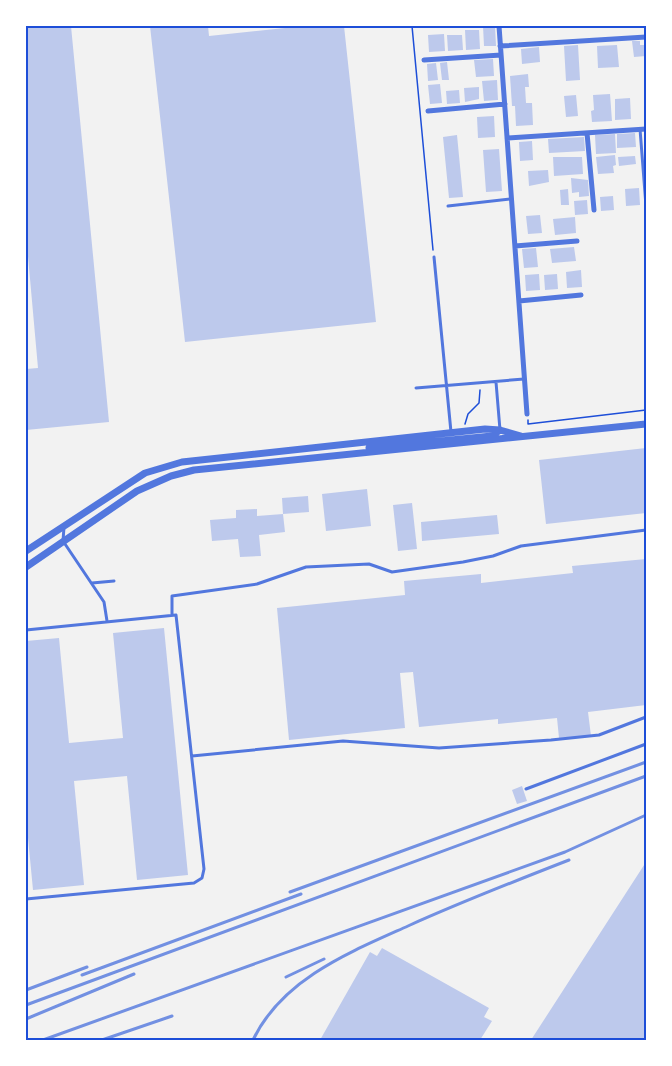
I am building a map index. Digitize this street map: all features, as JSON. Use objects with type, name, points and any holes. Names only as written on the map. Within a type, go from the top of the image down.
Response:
[{"type":"street","points":[[499,26],[527,414]]},
{"type":"street","points":[[500,46],[646,36]]},
{"type":"street","points":[[424,60],[501,55]]},
{"type":"street","points":[[428,111],[505,104]]},
{"type":"street","points":[[507,138],[643,129]]},
{"type":"street","points":[[587,133],[594,210]]},
{"type":"street","points":[[515,246],[577,241]]},
{"type":"street","points":[[519,301],[581,295]]},
{"type":"street","points":[[26,567],[137,491],[171,476],[194,470],[646,424]]},
{"type":"street","points":[[292,460],[314,453],[378,447],[485,429],[500,430],[526,437]]},
{"type":"street","points":[[26,550],[135,479],[165,466],[196,459],[374,440],[451,436]]},
{"type":"lane","points":[[643,129],[646,206]]},
{"type":"lane","points":[[448,206],[511,199]]},
{"type":"lane","points":[[434,257],[451,436]]},
{"type":"lane","points":[[416,388],[524,380]]},
{"type":"lane","points":[[496,382],[500,430]]},
{"type":"lane","points":[[374,440],[378,447]]},
{"type":"lane","points":[[64,525],[63,541],[104,602],[107,621]]},
{"type":"lane","points":[[172,614],[172,596],[257,584],[306,567],[369,564],[392,572],[493,556],[521,546],[646,531]]},
{"type":"lane","points":[[92,583],[114,581]]},
{"type":"lane","points":[[26,630],[176,615],[204,869],[204,875],[194,883],[26,899]]},
{"type":"lane","points":[[192,756],[343,741],[439,748],[551,740],[599,735],[646,717]]},
{"type":"lane","points":[[526,789],[646,744]]},
{"type":"path","points":[[412,26],[434,257]]},
{"type":"path","points":[[466,425],[468,414],[479,403],[480,389]]},
{"type":"path","points":[[527,414],[528,423],[646,410]]},
{"type":"building","points":[[26,26],[71,26],[109,422],[26,430],[26,369],[38,368],[26,234]]},
{"type":"building","points":[[150,26],[208,26],[209,36],[304,26],[344,26],[376,322],[185,342]]},
{"type":"building","points":[[483,26],[495,26],[496,46],[484,46]]},
{"type":"building","points":[[465,30],[479,30],[480,49],[466,50]]},
{"type":"building","points":[[444,34],[445,51],[429,52],[428,35]]},
{"type":"building","points":[[447,35],[462,35],[463,50],[448,51]]},
{"type":"building","points":[[632,41],[640,41],[640,45],[645,45],[646,56],[634,57]]},
{"type":"building","points":[[578,45],[580,80],[566,81],[564,46]]},
{"type":"building","points":[[617,45],[619,67],[598,68],[597,46]]},
{"type":"building","points":[[539,47],[540,62],[522,64],[521,49]]},
{"type":"building","points":[[493,59],[494,76],[476,77],[474,60]]},
{"type":"building","points":[[447,62],[449,80],[442,80],[440,63]]},
{"type":"building","points":[[436,63],[438,80],[428,81],[427,64]]},
{"type":"building","points":[[528,74],[529,87],[525,87],[526,103],[532,103],[533,125],[516,126],[510,76]]},
{"type":"building","points":[[497,80],[498,100],[484,101],[482,81]]},
{"type":"building","points":[[440,84],[442,103],[430,104],[428,85]]},
{"type":"building","points":[[479,87],[479,99],[465,102],[464,88]]},
{"type":"building","points":[[459,90],[460,103],[447,104],[446,91]]},
{"type":"building","points":[[610,94],[612,121],[592,122],[593,95]]},
{"type":"building","points":[[576,95],[578,116],[566,117],[564,96]]},
{"type":"building","points":[[630,98],[631,119],[615,120],[615,99]]},
{"type":"building","points":[[494,116],[495,137],[478,138],[477,117]]},
{"type":"building","points":[[635,133],[636,147],[617,148],[617,134]]},
{"type":"building","points":[[615,134],[616,153],[596,154],[595,135]]},
{"type":"building","points":[[457,135],[463,197],[449,198],[443,137]]},
{"type":"building","points":[[584,137],[585,151],[549,153],[548,139]]},
{"type":"building","points":[[532,141],[533,160],[520,161],[519,142]]},
{"type":"building","points":[[499,149],[502,191],[486,192],[483,150]]},
{"type":"building","points":[[615,155],[614,173],[598,174],[596,157]]},
{"type":"building","points":[[635,156],[636,164],[619,166],[618,157]]},
{"type":"building","points":[[553,157],[582,157],[583,174],[554,176]]},
{"type":"building","points":[[548,170],[549,182],[529,186],[528,171]]},
{"type":"building","points":[[571,178],[588,180],[589,196],[579,197],[579,192],[572,193]]},
{"type":"building","points":[[639,188],[640,205],[626,206],[625,189]]},
{"type":"building","points":[[568,189],[569,205],[561,205],[560,190]]},
{"type":"building","points":[[613,196],[614,210],[601,211],[600,197]]},
{"type":"building","points":[[587,200],[588,214],[575,215],[574,201]]},
{"type":"building","points":[[540,215],[542,233],[528,234],[526,216]]},
{"type":"building","points":[[575,217],[576,233],[555,235],[553,219]]},
{"type":"building","points":[[574,247],[576,261],[552,263],[550,249]]},
{"type":"building","points":[[536,248],[538,267],[524,268],[522,249]]},
{"type":"building","points":[[581,270],[582,287],[567,288],[566,272]]},
{"type":"building","points":[[539,274],[540,290],[526,291],[525,275]]},
{"type":"building","points":[[557,274],[558,289],[545,290],[544,275]]},
{"type":"building","points":[[646,448],[646,513],[546,524],[539,460]]},
{"type":"building","points":[[367,489],[371,526],[326,531],[322,494]]},
{"type":"building","points":[[308,496],[309,512],[283,514],[282,498]]},
{"type":"building","points":[[412,503],[417,549],[398,551],[393,505]]},
{"type":"building","points":[[257,509],[257,516],[283,514],[285,532],[259,535],[261,556],[240,557],[238,539],[212,541],[210,520],[236,518],[236,510]]},
{"type":"building","points":[[497,515],[499,534],[422,541],[421,522]]},
{"type":"building","points":[[646,559],[646,705],[588,712],[591,736],[559,738],[557,718],[498,724],[498,719],[419,727],[413,672],[400,673],[405,728],[289,740],[277,608],[405,595],[404,581],[481,574],[481,583],[573,573],[572,566]]},
{"type":"building","points":[[164,628],[188,875],[137,880],[127,776],[74,781],[84,885],[33,890],[26,817],[26,641],[59,638],[69,743],[123,738],[113,633]]},
{"type":"building","points":[[522,786],[527,801],[517,804],[512,790]]},
{"type":"building","points":[[646,862],[646,1040],[531,1040]]},
{"type":"building","points":[[382,948],[489,1008],[484,1017],[492,1021],[480,1040],[320,1040],[370,952],[377,956]]},
{"type":"railway","points":[[290,892],[646,762]]},
{"type":"railway","points":[[26,1005],[646,776]]},
{"type":"railway","points":[[43,1040],[565,852],[646,815]]},
{"type":"railway","points":[[253,1040],[281,1000],[299,984],[341,957],[448,909],[569,860]]},
{"type":"railway","points":[[82,975],[301,894]]},
{"type":"railway","points":[[286,977],[324,959]]},
{"type":"railway","points":[[26,990],[87,967]]},
{"type":"railway","points":[[26,1019],[134,974]]},
{"type":"railway","points":[[102,1040],[172,1016]]}]
